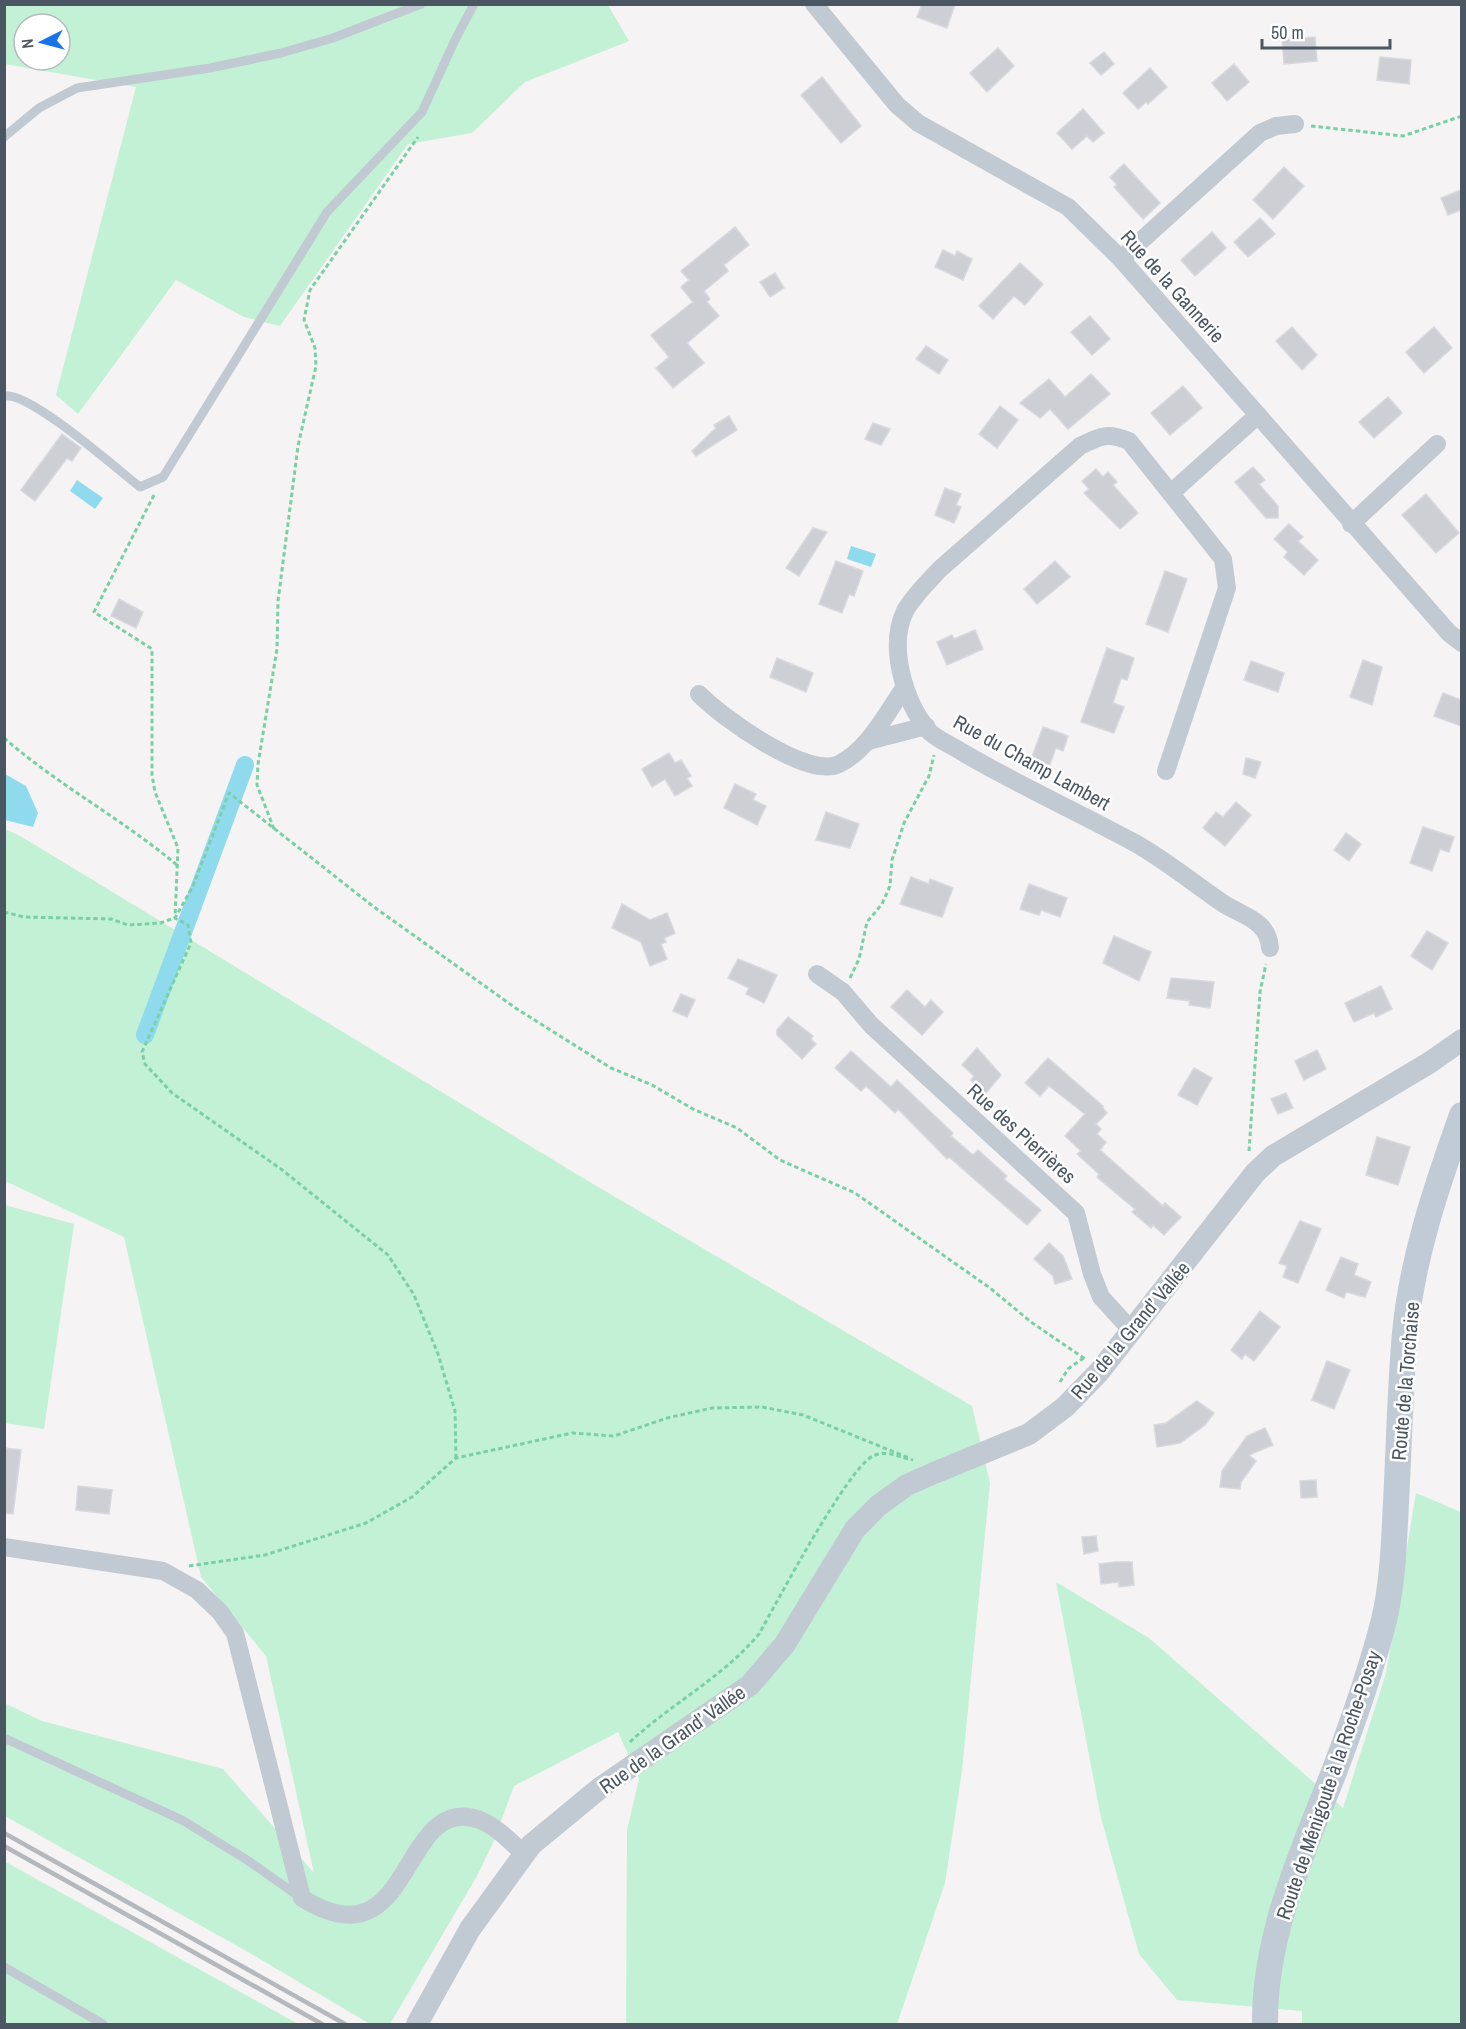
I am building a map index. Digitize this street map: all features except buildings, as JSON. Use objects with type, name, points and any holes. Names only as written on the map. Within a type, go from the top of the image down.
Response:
[{"type":"main road","name":"Route de la Torchaise","points":[[1390,1582],[1406,1331],[1418,1257],[1432,1203],[1461,1115]]},
{"type":"main road","name":"Route de Ménigoute à la Roche-Posay","points":[[1266,2025],[1269,1963],[1283,1908],[1299,1858],[1356,1710],[1384,1618],[1390,1582]]},
{"type":"street","name":"Rue de la Gannerie","points":[[814,4],[897,105],[918,123],[1068,207],[1122,259],[1442,626],[1461,643]]},
{"type":"street","points":[[1122,259],[1260,133],[1276,126],[1295,124]]},
{"type":"street","points":[[1172,492],[1258,415]]},
{"type":"street","name":"Rue du Champ Lambert","points":[[1166,771],[1227,588],[1223,559],[1172,492],[1129,441],[1114,435],[1099,437],[1080,446],[940,569],[919,591],[904,612],[898,648],[899,669],[904,688],[927,729],[979,761],[1137,845],[1235,912],[1258,921],[1269,938],[1270,948]]},
{"type":"street","points":[[1352,524],[1437,444]]},
{"type":"street","points":[[699,694],[717,713],[746,732],[815,766],[838,765],[868,741],[904,688]]},
{"type":"street","points":[[868,741],[927,729]]},
{"type":"street","name":"Rue des Pierrières","points":[[817,974],[843,992],[871,1025],[1076,1213],[1092,1274],[1101,1297],[1131,1330]]},
{"type":"street","name":"Rue de la Grand’ Vallée","points":[[420,2019],[470,1929],[531,1845],[600,1788],[750,1685],[784,1644],[855,1529],[879,1505],[908,1485],[928,1466],[1029,1434],[1065,1407],[1099,1372],[1255,1173],[1273,1156],[1429,1063],[1461,1040]]},
{"type":"street","name":"Rue de la Grand’ Vallée","points":[[1429,1063],[1461,1062]]},
{"type":"street","points":[[4,1547],[163,1570],[197,1590],[220,1612],[235,1633],[302,1898],[334,1915],[365,1913],[388,1895],[400,1880],[424,1840],[436,1826],[447,1820],[464,1818],[480,1820],[505,1837],[524,1854]]},
{"type":"lane","points":[[4,137],[39,108],[77,88],[210,68],[281,53],[333,38],[421,4]]},
{"type":"lane","points":[[4,396],[20,398],[50,415],[140,487],[163,477],[327,212],[422,112],[474,4]]},
{"type":"lane","points":[[4,1738],[182,1820],[247,1860],[302,1898]]},
{"type":"lane","points":[[4,1967],[103,2025]]},
{"type":"path","points":[[1295,124],[1403,136],[1461,116]]},
{"type":"path","points":[[275,830],[257,785],[258,764],[277,649],[278,601],[298,446],[316,366],[315,348],[304,320],[306,306],[310,290],[421,133]]},
{"type":"path","points":[[163,477],[94,612],[152,649],[152,775],[155,792],[178,848],[175,918]]},
{"type":"path","points":[[843,992],[859,959],[867,922],[882,904],[890,886],[892,860],[904,823],[929,776],[936,748],[927,729]]},
{"type":"path","points":[[4,738],[25,756],[155,846],[178,865]]},
{"type":"path","points":[[4,912],[33,918],[111,919],[128,925],[160,923],[175,918],[193,886],[229,793],[374,908],[517,1009],[611,1068],[652,1085],[693,1109],[737,1128],[780,1160],[855,1193],[990,1288],[1099,1372]]},
{"type":"path","points":[[175,918],[188,925],[191,943],[142,1052],[145,1064],[172,1093],[281,1169],[388,1255],[414,1295],[438,1354],[455,1411],[456,1458]]},
{"type":"path","points":[[1255,1173],[1249,1153],[1252,1077],[1260,992],[1270,948]]},
{"type":"path","points":[[163,1570],[265,1555],[366,1523],[412,1497],[456,1458],[572,1433],[614,1437],[668,1418],[712,1408],[762,1407],[803,1415],[928,1466]]},
{"type":"path","points":[[624,1748],[719,1674],[759,1634],[831,1509],[869,1459],[888,1453],[928,1466]]},
{"type":"green space","points":[[4,5],[608,5],[629,41],[525,82],[472,133],[408,144],[280,326],[244,317],[176,280],[78,414],[56,395],[136,87],[51,72],[72,72],[72,12],[12,12],[12,65],[5,64]]},
{"type":"green space","points":[[5,829],[22,837],[588,1181],[972,1406],[990,1483],[962,1771],[945,1883],[897,2024],[626,2024],[627,1830],[639,1779],[618,1732],[514,1786],[493,1843],[477,1876],[390,2024],[370,2024],[248,1952],[5,1816],[4,1703],[42,1721],[223,1769],[314,1873],[266,1656],[201,1577],[124,1237],[5,1181]]},
{"type":"green space","points":[[5,1205],[74,1224],[44,1429],[5,1423]]},
{"type":"green space","points":[[1416,1493],[1461,1512],[1461,2024],[1302,2024],[1302,2011],[1177,2000],[1139,1954],[1101,1818],[1056,1582],[1149,1638],[1343,1808],[1386,1673]]},
{"type":"green space","points":[[4,1861],[298,2024],[5,2024]]},
{"type":"water","points":[[77,480],[103,498],[95,509],[70,491]]},
{"type":"water","points":[[851,546],[876,554],[871,567],[847,559]]},
{"type":"water","points":[[5,774],[26,786],[38,813],[33,827],[5,820]]},
{"type":"waterway","points":[[145,1035],[245,765]]},
{"type":"railway","points":[[4,1833],[345,2024]]},
{"type":"railway","points":[[4,1846],[322,2024]]}]
